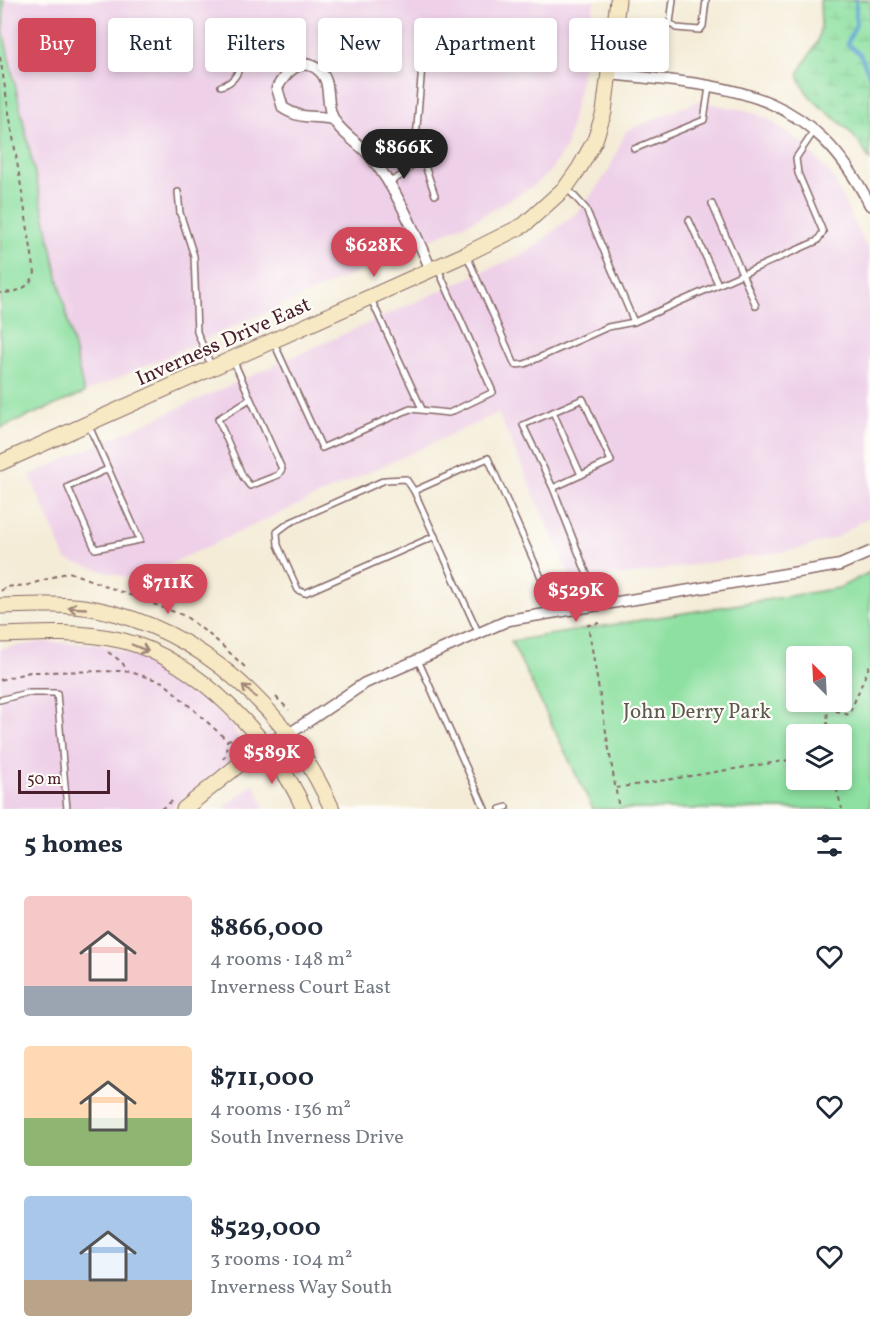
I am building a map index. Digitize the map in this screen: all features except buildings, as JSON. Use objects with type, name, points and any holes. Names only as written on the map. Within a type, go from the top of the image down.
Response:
[{"type":"main road","name":"Inverness Drive East","points":[[0,463],[466,255],[524,225],[566,187],[595,140],[604,112],[618,0]]},
{"type":"main road","points":[[0,606],[36,605],[95,609],[146,623],[173,634],[215,661],[254,696],[289,734],[332,809]]},
{"type":"main road","points":[[0,635],[61,632],[126,642],[165,658],[203,684],[236,713],[266,746],[304,809]]},
{"type":"main road","points":[[184,809],[247,758],[289,734]]},
{"type":"street","points":[[333,119],[297,117],[283,108],[277,88],[286,72],[296,66],[311,66],[318,69],[327,81],[333,119],[370,156],[390,182],[434,269]]},
{"type":"street","points":[[610,74],[709,86],[761,97],[789,110],[816,130],[844,162],[870,205]]},
{"type":"street","points":[[289,734],[349,692],[417,658],[509,620],[556,611],[598,608],[840,565],[870,552]]},
{"type":"lane","points":[[673,0],[670,23],[676,28],[700,30],[703,26],[706,0]]},
{"type":"lane","points":[[221,86],[231,83],[238,72]]},
{"type":"lane","points":[[390,182],[404,174],[415,159],[422,72]]},
{"type":"lane","points":[[634,149],[704,120],[709,86]]},
{"type":"lane","points":[[466,255],[515,364],[525,364],[609,327],[634,322],[817,241],[823,232],[798,173],[796,158],[816,130]]},
{"type":"lane","points":[[415,159],[423,160],[435,195]]},
{"type":"lane","points":[[566,187],[586,209],[634,322]]},
{"type":"lane","points":[[178,192],[180,213],[194,256],[197,332],[213,369]]},
{"type":"lane","points":[[712,204],[756,306]]},
{"type":"lane","points":[[689,220],[718,284]]},
{"type":"lane","points":[[273,342],[322,448],[410,410],[422,409],[449,413],[493,392],[434,269]]},
{"type":"lane","points":[[370,298],[422,409]]},
{"type":"lane","points":[[233,360],[282,469],[278,475],[250,486],[243,477],[218,419],[250,399]]},
{"type":"lane","points":[[553,488],[611,461],[583,399],[523,425],[553,488],[598,608]]},
{"type":"lane","points":[[553,412],[581,476]]},
{"type":"lane","points":[[89,424],[140,540],[95,549],[68,487],[108,469]]},
{"type":"lane","points":[[414,491],[488,458],[556,611]]},
{"type":"lane","points":[[435,536],[304,593],[298,590],[278,545],[277,532],[289,523],[385,480],[406,479],[414,491],[435,536],[478,632]]},
{"type":"lane","points":[[417,658],[485,809]]},
{"type":"lane","points":[[0,700],[26,693],[57,693],[67,809]]},
{"type":"path","points":[[0,57],[35,273],[32,281],[23,290],[0,293]]},
{"type":"path","points":[[600,623],[588,625],[619,809]]},
{"type":"path","points":[[852,707],[870,664]]},
{"type":"path","points":[[0,680],[30,672],[127,671],[163,682],[227,740],[238,738]]},
{"type":"path","points":[[616,788],[786,761]]},
{"type":"path","points":[[837,790],[842,809]]},
{"type":"shaded area","points":[[4,0],[594,0],[592,18],[569,18],[569,72],[582,72],[566,147],[550,171],[536,184],[479,218],[84,393],[3,31]]},
{"type":"shaded area","points":[[698,101],[748,111],[768,119],[804,145],[832,176],[870,255],[870,516],[837,537],[799,549],[573,583],[498,413],[135,580],[66,560],[30,475],[529,251],[581,209],[608,172],[626,131]]},
{"type":"shaded area","points":[[42,642],[96,644],[113,648],[145,659],[177,677],[233,725],[238,738],[230,762],[169,809],[0,809],[0,649]]},
{"type":"shaded area","points":[[254,784],[265,809],[222,809]]},
{"type":"green space","points":[[0,0],[4,0],[3,31],[84,393],[0,428]]},
{"type":"green space","points":[[820,0],[870,0],[870,160],[848,130],[811,97],[801,83],[798,74],[818,41],[821,26]]},
{"type":"green space","name":"John Derry Park","points":[[870,572],[870,809],[593,809],[511,641],[839,588]]},
{"type":"waterway","points":[[856,0],[856,24],[847,44],[860,54],[870,77]]}]
